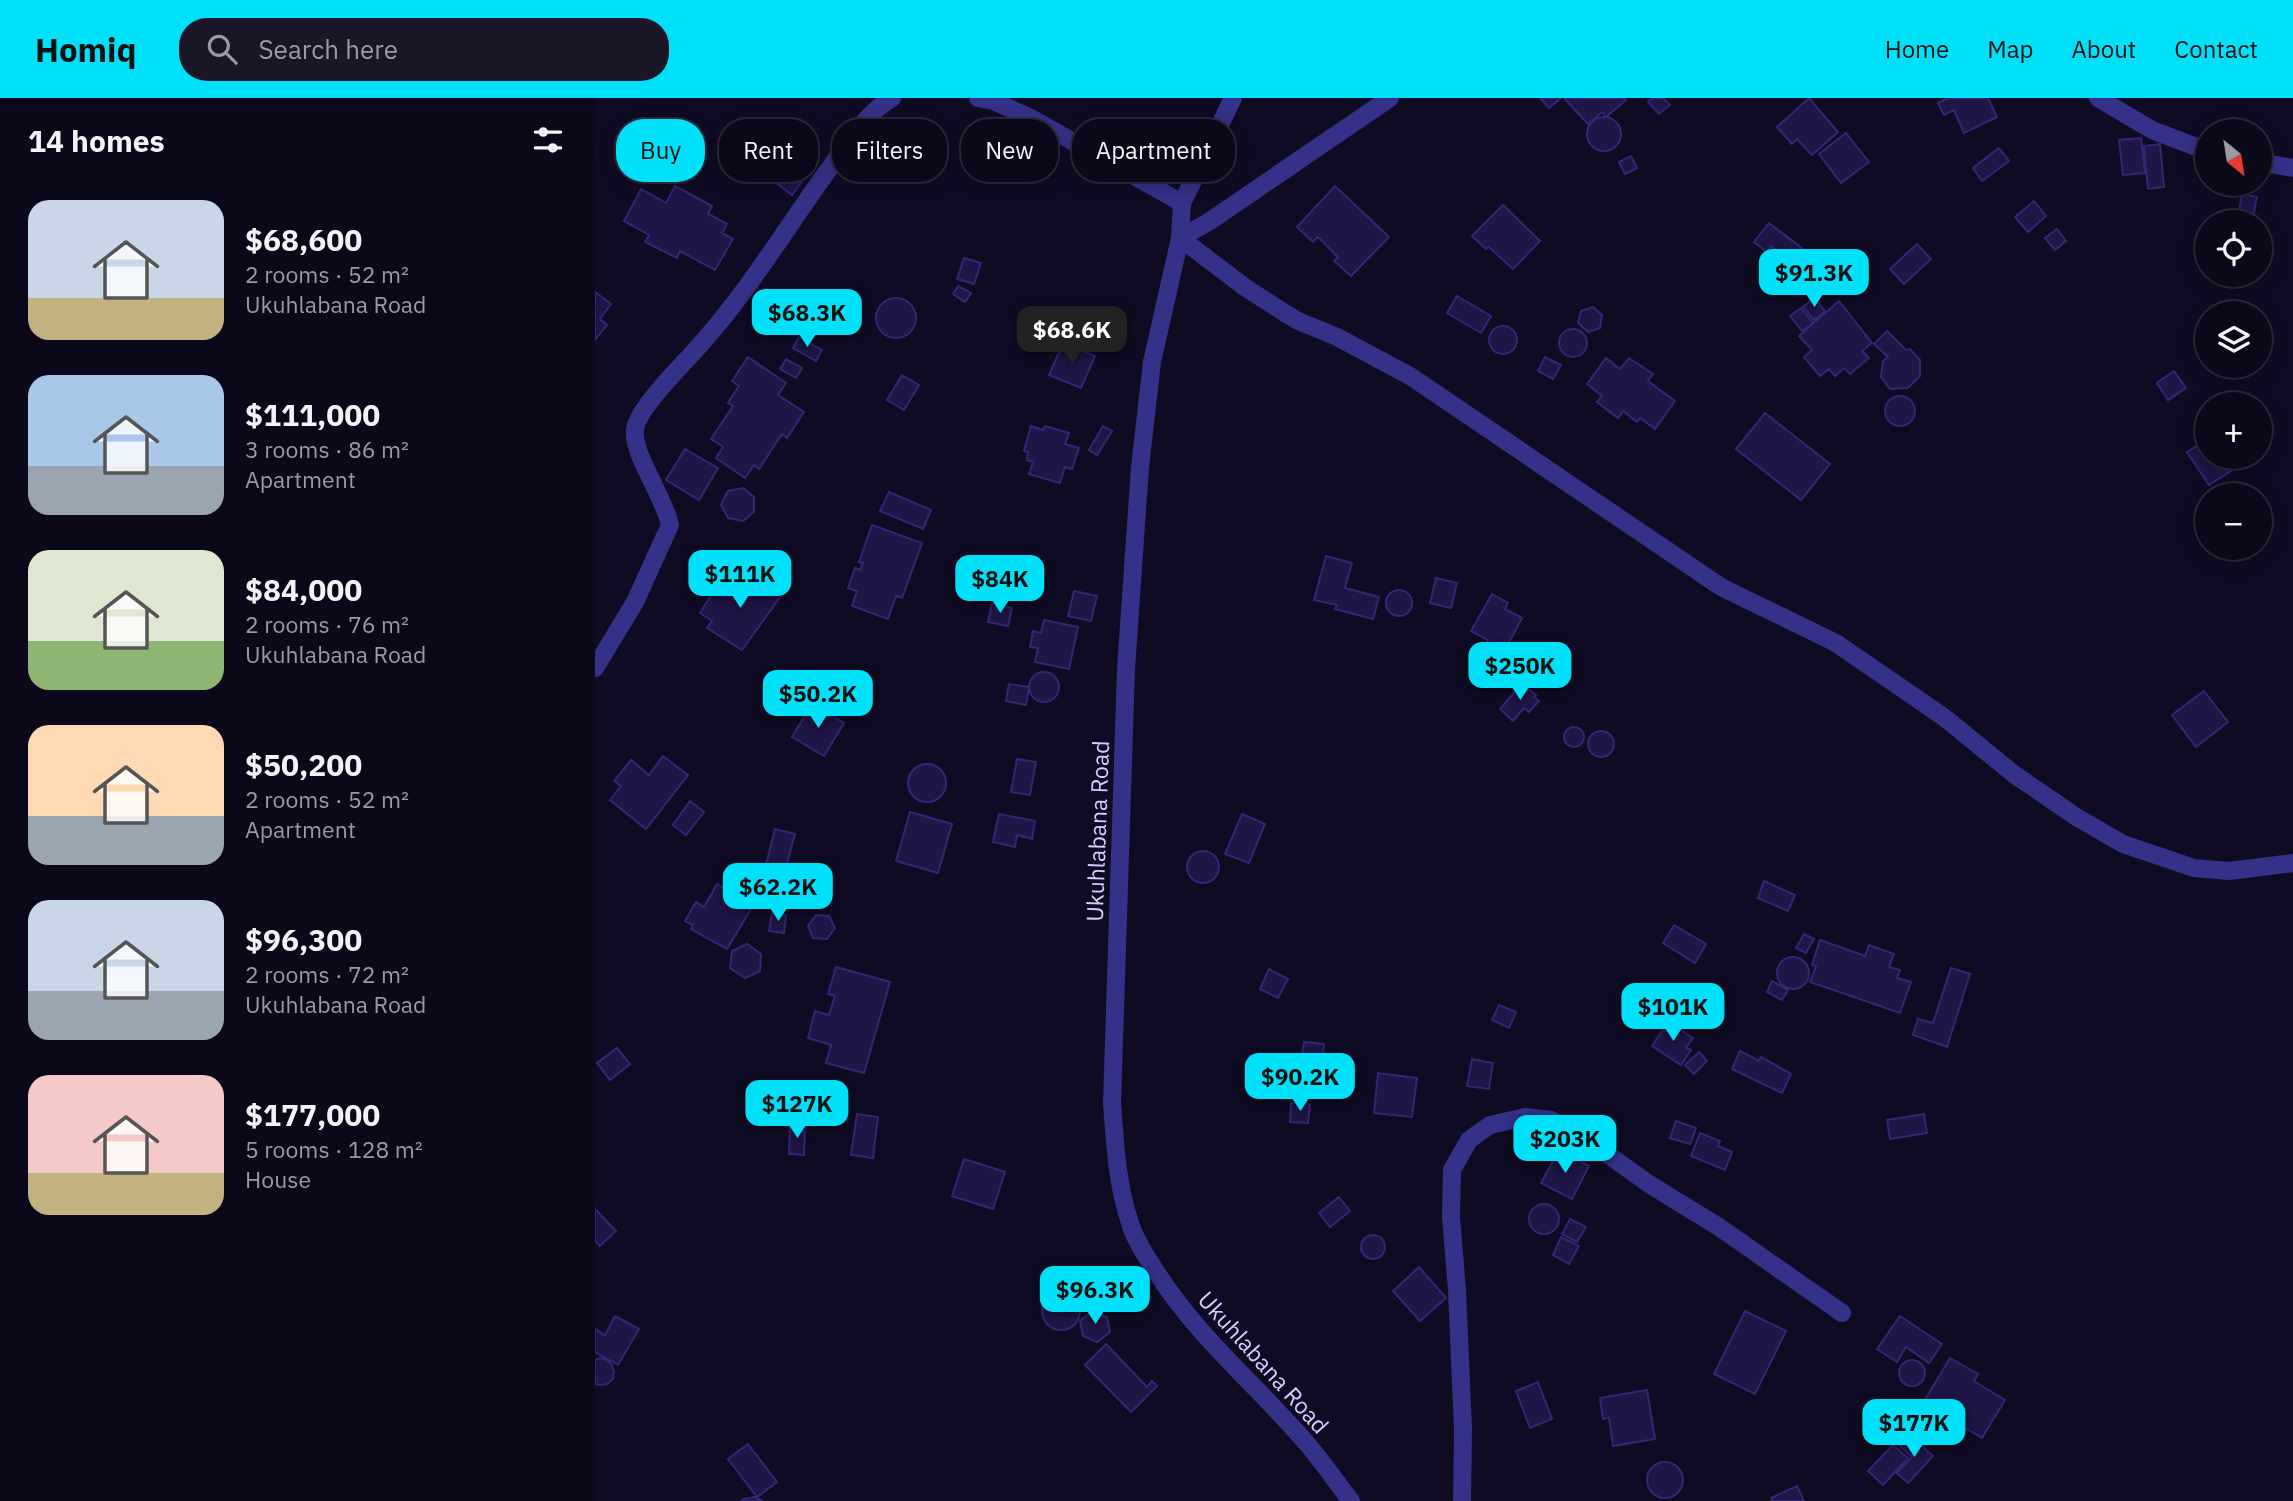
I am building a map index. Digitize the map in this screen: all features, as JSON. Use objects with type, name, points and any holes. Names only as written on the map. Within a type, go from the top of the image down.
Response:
[{"type":"street","points":[[595,668],[635,602],[670,525],[660,495],[636,442],[638,419],[748,286],[877,106],[892,98]]},
{"type":"street","points":[[978,98],[993,101],[1031,118],[1182,203]]},
{"type":"street","name":"Ukuhlabana Road","points":[[1233,98],[1182,203],[1180,238],[1152,362],[1139,480],[1126,682],[1112,1102],[1116,1156],[1130,1225],[1171,1295],[1221,1355],[1308,1445],[1351,1501]]},
{"type":"street","points":[[1389,98],[1210,221],[1180,238],[1246,288],[1296,320],[1337,337],[1410,376],[1721,587],[1836,643],[1945,719],[2015,775],[2078,818],[2123,844],[2194,868],[2229,871],[2293,863]]},
{"type":"street","points":[[2098,98],[2152,130],[2195,147]]},
{"type":"street","points":[[2272,164],[2293,168]]},
{"type":"street","points":[[1462,1501],[1463,1429],[1451,1217],[1452,1170],[1469,1140],[1490,1125],[1525,1117],[1551,1120],[1589,1141],[1649,1184],[1719,1227],[1842,1313]]},
{"type":"building","points":[[1540,98],[1561,98],[1549,108]]},
{"type":"building","points":[[1564,98],[1626,100],[1606,117],[1602,112],[1588,124]]},
{"type":"building","points":[[1652,98],[1663,98],[1670,105],[1659,114],[1648,102]]},
{"type":"building","points":[[1809,98],[1838,132],[1812,155],[1797,139],[1792,144],[1777,127]]},
{"type":"building","points":[[1948,98],[1988,98],[1997,117],[1964,133],[1954,110],[1944,115],[1938,103]]},
{"type":"building","points":[[1604,117],[1616,122],[1621,134],[1616,146],[1604,151],[1592,146],[1587,134],[1592,122]]},
{"type":"building","points":[[1846,133],[1869,162],[1841,183],[1819,154]]},
{"type":"building","points":[[2141,138],[2145,173],[2123,175],[2119,140]]},
{"type":"building","points":[[2160,144],[2164,187],[2148,189],[2144,146]]},
{"type":"building","points":[[1999,148],[2009,161],[1982,181],[1973,168]]},
{"type":"building","points":[[1631,156],[1637,168],[1625,174],[1619,162]]},
{"type":"building","points":[[775,182],[801,182],[792,195]]},
{"type":"building","points":[[675,186],[712,206],[708,214],[727,224],[722,233],[733,239],[715,270],[680,251],[677,258],[645,242],[649,235],[624,221],[641,189],[666,203]]},
{"type":"building","points":[[1335,186],[1389,237],[1351,276],[1334,261],[1338,257],[1318,237],[1313,242],[1297,227]]},
{"type":"building","points":[[2242,196],[2257,197],[2254,210],[2239,210]]},
{"type":"building","points":[[2034,201],[2046,216],[2028,232],[2015,217]]},
{"type":"building","points":[[1503,205],[1540,241],[1513,269],[1472,236]]},
{"type":"building","points":[[1769,223],[1803,249],[1793,262],[1771,246],[1767,252],[1754,242]]},
{"type":"building","points":[[2057,229],[2066,241],[2055,250],[2045,238]]},
{"type":"building","points":[[1917,244],[1931,259],[1904,284],[1890,269]]},
{"type":"building","points":[[964,258],[981,263],[974,284],[957,279]]},
{"type":"building","points":[[958,286],[971,293],[965,302],[953,294]]},
{"type":"building","points":[[595,292],[611,304],[600,319],[607,325],[595,340]]},
{"type":"building","points":[[1457,296],[1491,316],[1481,333],[1447,313]]},
{"type":"building","points":[[896,298],[904,299],[910,304],[915,310],[915,326],[910,332],[904,337],[896,338],[888,337],[882,332],[877,326],[876,318],[877,310],[882,304],[888,299]]},
{"type":"building","points":[[1814,298],[1825,311],[1814,320],[1803,307]]},
{"type":"building","points":[[1839,301],[1872,343],[1862,351],[1869,358],[1850,374],[1844,368],[1835,376],[1829,369],[1820,376],[1804,357],[1812,350],[1799,336]]},
{"type":"building","points":[[1593,307],[1602,315],[1600,328],[1588,332],[1578,323],[1581,311]]},
{"type":"building","points":[[1801,308],[1813,323],[1802,331],[1790,316]]},
{"type":"building","points":[[1503,326],[1513,330],[1517,340],[1513,350],[1503,354],[1493,350],[1489,340],[1493,330]]},
{"type":"building","points":[[1573,329],[1583,333],[1587,343],[1583,353],[1573,357],[1563,353],[1559,343],[1563,333]]},
{"type":"building","points":[[1887,331],[1920,360],[1920,376],[1908,388],[1890,389],[1881,377],[1883,361],[1888,357],[1874,344]]},
{"type":"building","points":[[799,337],[822,350],[816,361],[793,348]]},
{"type":"building","points":[[1063,343],[1095,356],[1081,388],[1049,375]]},
{"type":"building","points":[[748,357],[786,383],[778,395],[804,412],[787,438],[782,434],[759,469],[754,465],[745,478],[716,458],[723,447],[711,439],[733,406],[728,403],[739,386],[732,381]]},
{"type":"building","points":[[1545,357],[1561,365],[1553,379],[1538,371]]},
{"type":"building","points":[[1606,358],[1620,369],[1629,358],[1653,374],[1648,381],[1675,401],[1655,429],[1640,418],[1637,422],[1623,411],[1618,418],[1597,402],[1602,396],[1587,384]]},
{"type":"building","points":[[786,359],[802,368],[796,378],[780,369]]},
{"type":"building","points":[[2174,371],[2186,388],[2168,400],[2157,383]]},
{"type":"building","points":[[902,375],[919,385],[904,410],[887,400]]},
{"type":"building","points":[[1900,396],[1911,400],[1915,411],[1911,422],[1900,426],[1889,422],[1885,411],[1889,400]]},
{"type":"building","points":[[1765,413],[1830,464],[1801,500],[1736,449]]},
{"type":"building","points":[[1031,426],[1043,430],[1045,426],[1069,433],[1065,444],[1079,448],[1072,469],[1065,467],[1060,483],[1029,474],[1033,462],[1027,460],[1028,452],[1024,451]]},
{"type":"building","points":[[1103,426],[1112,431],[1097,455],[1089,450]]},
{"type":"building","points":[[2195,447],[2195,464],[2187,452]]},
{"type":"building","points":[[685,449],[718,468],[699,500],[666,480]]},
{"type":"building","points":[[2198,469],[2234,469],[2212,483],[2208,483]]},
{"type":"building","points":[[743,488],[754,497],[754,512],[743,521],[728,518],[721,505],[728,491]]},
{"type":"building","points":[[889,492],[931,510],[923,529],[880,511]]},
{"type":"building","points":[[872,525],[922,543],[902,598],[896,596],[888,619],[852,606],[857,591],[848,588],[855,568],[860,570],[863,563],[859,562]]},
{"type":"building","points":[[1326,556],[1352,563],[1345,588],[1379,597],[1373,619],[1335,609],[1337,605],[1314,600]]},
{"type":"building","points":[[1004,565],[1014,569],[1018,579],[1014,589],[1004,593],[994,589],[990,579],[994,569]]},
{"type":"building","points":[[738,576],[757,588],[763,580],[783,593],[742,650],[707,628],[712,621],[700,613],[719,583],[729,590]]},
{"type":"building","points":[[1436,578],[1457,583],[1451,608],[1430,603]]},
{"type":"building","points":[[1399,590],[1408,594],[1412,603],[1408,612],[1399,616],[1390,612],[1386,603],[1390,594]]},
{"type":"building","points":[[1074,591],[1097,596],[1091,621],[1068,616]]},
{"type":"building","points":[[1492,594],[1508,603],[1505,609],[1522,618],[1503,654],[1485,645],[1488,640],[1471,631]]},
{"type":"building","points":[[992,603],[1012,608],[1008,626],[988,622]]},
{"type":"building","points":[[1044,620],[1078,627],[1069,669],[1035,662],[1038,648],[1030,647],[1033,631],[1041,633]]},
{"type":"building","points":[[1044,672],[1054,677],[1059,687],[1054,697],[1044,702],[1034,697],[1029,687],[1034,677]]},
{"type":"building","points":[[1522,683],[1539,701],[1529,712],[1524,708],[1513,721],[1500,709]]},
{"type":"building","points":[[1009,684],[1029,687],[1026,705],[1006,701]]},
{"type":"building","points":[[2204,691],[2228,722],[2196,747],[2172,715]]},
{"type":"building","points":[[812,704],[844,723],[824,756],[792,737]]},
{"type":"building","points":[[1574,727],[1581,730],[1584,737],[1581,744],[1574,747],[1567,744],[1564,737],[1567,730]]},
{"type":"building","points":[[1601,731],[1610,735],[1614,744],[1610,753],[1601,757],[1592,753],[1588,744],[1592,735]]},
{"type":"building","points":[[663,756],[688,775],[646,829],[610,800],[621,786],[614,781],[631,760],[649,775]]},
{"type":"building","points":[[1017,759],[1036,762],[1030,795],[1011,792]]},
{"type":"building","points":[[927,764],[941,769],[946,783],[941,797],[927,802],[913,797],[908,783],[913,769]]},
{"type":"building","points":[[690,801],[704,812],[686,835],[673,825]]},
{"type":"building","points":[[910,812],[952,824],[938,873],[896,861]]},
{"type":"building","points":[[999,814],[1035,821],[1032,839],[1017,835],[1015,847],[993,842]]},
{"type":"building","points":[[1242,814],[1265,824],[1249,863],[1225,854]]},
{"type":"building","points":[[775,829],[795,834],[780,890],[754,883],[759,867],[765,869]]},
{"type":"building","points":[[1203,851],[1214,856],[1219,867],[1214,878],[1203,883],[1192,878],[1187,867],[1192,856]]},
{"type":"building","points":[[1764,881],[1795,895],[1788,911],[1758,898]]},
{"type":"building","points":[[717,884],[754,904],[727,949],[691,929],[693,925],[685,921],[696,902],[704,907]]},
{"type":"building","points":[[772,913],[786,915],[784,933],[769,931]]},
{"type":"building","points":[[816,915],[829,916],[835,928],[827,939],[813,938],[808,926]]},
{"type":"building","points":[[1674,925],[1706,944],[1695,963],[1663,943]]},
{"type":"building","points":[[1804,934],[1814,939],[1806,953],[1796,948]]},
{"type":"building","points":[[1820,940],[1865,956],[1869,945],[1894,954],[1889,967],[1900,970],[1897,978],[1911,982],[1900,1013],[1810,982],[1816,966],[1812,965]]},
{"type":"building","points":[[747,944],[761,954],[760,971],[745,978],[730,968],[732,951]]},
{"type":"building","points":[[1793,957],[1804,962],[1809,973],[1804,984],[1793,989],[1782,984],[1777,973],[1782,962]]},
{"type":"building","points":[[836,967],[890,982],[864,1073],[826,1063],[831,1045],[808,1038],[815,1011],[829,1015],[835,996],[828,994]]},
{"type":"building","points":[[1951,968],[1970,974],[1947,1047],[1913,1035],[1918,1019],[1933,1023]]},
{"type":"building","points":[[1269,969],[1288,979],[1278,998],[1260,989]]},
{"type":"building","points":[[1772,981],[1788,990],[1782,1000],[1767,992]]},
{"type":"building","points":[[1499,1005],[1516,1012],[1509,1028],[1492,1020]]},
{"type":"building","points":[[1668,1022],[1693,1038],[1686,1048],[1691,1050],[1681,1065],[1652,1046]]},
{"type":"building","points":[[1304,1042],[1324,1044],[1322,1063],[1301,1061]]},
{"type":"building","points":[[617,1048],[630,1064],[610,1080],[597,1063]]},
{"type":"building","points":[[1740,1051],[1759,1061],[1761,1057],[1791,1074],[1782,1093],[1732,1069]]},
{"type":"building","points":[[1699,1052],[1707,1061],[1694,1074],[1685,1065]]},
{"type":"building","points":[[1472,1059],[1493,1063],[1489,1089],[1467,1086]]},
{"type":"building","points":[[1378,1073],[1417,1078],[1412,1117],[1374,1113]]},
{"type":"building","points":[[1291,1103],[1310,1105],[1308,1123],[1290,1122]]},
{"type":"building","points":[[857,1114],[878,1117],[873,1158],[851,1155]]},
{"type":"building","points":[[1924,1114],[1927,1133],[1890,1139],[1887,1120]]},
{"type":"building","points":[[1676,1121],[1696,1128],[1690,1144],[1670,1138]]},
{"type":"building","points":[[790,1126],[805,1127],[804,1155],[789,1154]]},
{"type":"building","points":[[1700,1133],[1720,1141],[1718,1146],[1732,1152],[1725,1170],[1691,1156]]},
{"type":"building","points":[[1559,1150],[1589,1166],[1572,1199],[1541,1183]]},
{"type":"building","points":[[964,1159],[1005,1172],[993,1209],[952,1196]]},
{"type":"building","points":[[1339,1197],[1350,1211],[1330,1227],[1319,1213]]},
{"type":"building","points":[[1544,1204],[1554,1209],[1559,1219],[1554,1229],[1544,1234],[1534,1229],[1529,1219],[1534,1209]]},
{"type":"building","points":[[595,1209],[616,1231],[600,1246],[595,1241]]},
{"type":"building","points":[[1570,1219],[1586,1227],[1577,1242],[1562,1234]]},
{"type":"building","points":[[1373,1235],[1382,1238],[1385,1247],[1382,1256],[1373,1259],[1364,1256],[1361,1247],[1364,1238]]},
{"type":"building","points":[[1561,1237],[1579,1246],[1569,1264],[1553,1255]]},
{"type":"building","points":[[1419,1267],[1446,1298],[1420,1321],[1393,1291]]},
{"type":"building","points":[[1061,1292],[1074,1298],[1080,1311],[1074,1324],[1061,1330],[1048,1324],[1042,1311],[1048,1298]]},
{"type":"building","points":[[1092,1311],[1107,1317],[1110,1332],[1097,1342],[1083,1336],[1080,1321]]},
{"type":"building","points":[[1745,1311],[1786,1331],[1755,1394],[1714,1374]]},
{"type":"building","points":[[615,1316],[639,1329],[618,1365],[595,1352],[595,1329],[605,1335]]},
{"type":"building","points":[[1900,1316],[1942,1344],[1929,1363],[1906,1347],[1897,1362],[1877,1349]]},
{"type":"building","points":[[1106,1344],[1147,1387],[1152,1381],[1157,1386],[1131,1412],[1085,1365]]},
{"type":"building","points":[[601,1358],[612,1365],[614,1372],[613,1379],[600,1385],[595,1384],[595,1360]]},
{"type":"building","points":[[1950,1358],[1978,1374],[1974,1381],[2005,1400],[1982,1438],[1923,1403]]},
{"type":"building","points":[[1912,1360],[1921,1364],[1925,1373],[1921,1382],[1912,1386],[1903,1382],[1899,1373],[1903,1364]]},
{"type":"building","points":[[1538,1382],[1552,1419],[1530,1428],[1516,1391]]},
{"type":"building","points":[[1647,1390],[1655,1439],[1613,1446],[1609,1418],[1603,1419],[1600,1398]]},
{"type":"building","points":[[1909,1435],[1933,1456],[1908,1483],[1897,1473],[1912,1457],[1899,1445]]},
{"type":"building","points":[[748,1444],[777,1482],[757,1497],[728,1459]]},
{"type":"building","points":[[1893,1445],[1908,1458],[1883,1485],[1868,1471]]},
{"type":"building","points":[[1665,1462],[1677,1468],[1683,1480],[1677,1492],[1665,1498],[1653,1492],[1647,1480],[1653,1468]]},
{"type":"building","points":[[1797,1486],[1804,1501],[1772,1501],[1771,1498]]},
{"type":"building","points":[[754,1497],[763,1501],[741,1501],[744,1499]]}]
